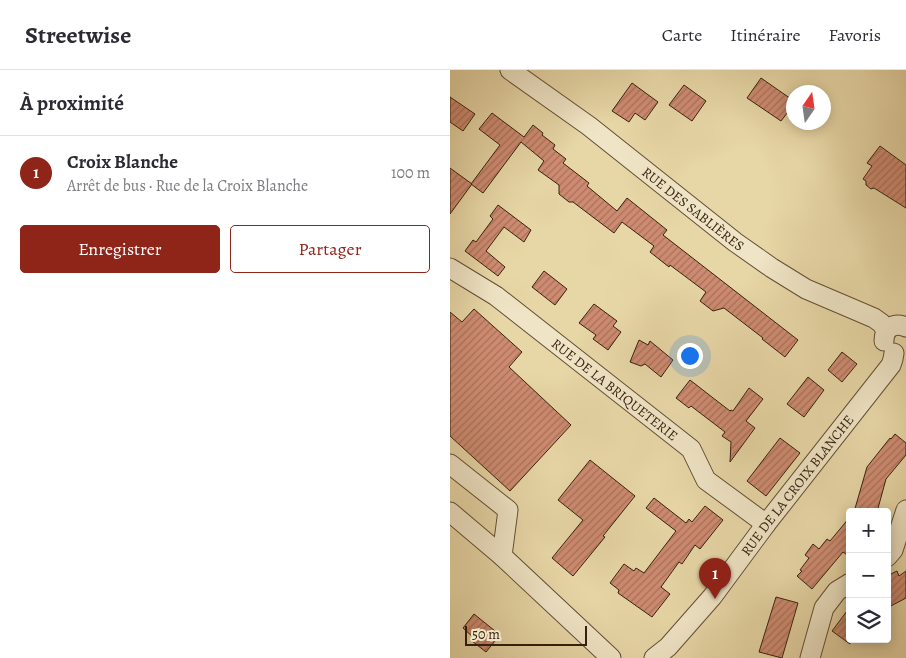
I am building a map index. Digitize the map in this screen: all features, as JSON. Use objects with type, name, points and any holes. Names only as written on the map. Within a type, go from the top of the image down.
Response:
[{"type":"street","name":"RUE DES SABLIÈRES","points":[[518,72],[735,242],[772,268],[806,289],[874,318],[886,330]]},
{"type":"street","name":"RUE DE LA BRIQUETERIE","points":[[450,268],[496,296],[691,449],[706,480],[766,524]]},
{"type":"street","points":[[900,352],[890,351],[884,344],[884,334],[886,330],[894,325],[906,328]]},
{"type":"street","name":"RUE DE LA CROIX BLANCHE","points":[[654,658],[668,647],[712,597],[766,524],[900,352]]},
{"type":"street","points":[[450,464],[508,510],[502,556]]},
{"type":"street","points":[[890,553],[906,510]]},
{"type":"street","points":[[450,512],[502,556],[611,658]]},
{"type":"street","points":[[810,658],[824,608],[837,591],[846,585]]},
{"type":"building","points":[[761,78],[786,95],[786,114],[781,121],[747,98]]},
{"type":"building","points":[[632,83],[658,102],[645,120],[635,113],[629,122],[612,111]]},
{"type":"building","points":[[684,85],[706,101],[692,121],[669,105]]},
{"type":"building","points":[[450,97],[475,114],[463,131],[450,122]]},
{"type":"building","points":[[492,113],[524,137],[533,125],[555,145],[553,149],[566,159],[563,163],[589,183],[587,186],[617,211],[627,198],[667,230],[663,235],[798,340],[785,357],[724,308],[713,311],[700,301],[706,292],[650,252],[654,246],[622,222],[614,233],[573,202],[569,202],[559,194],[559,185],[538,170],[544,161],[521,142],[483,193],[471,184],[500,145],[479,129]]},
{"type":"building","points":[[880,146],[906,165],[906,208],[874,188],[871,189],[863,179],[872,166],[867,163]]},
{"type":"building","points":[[450,168],[472,184],[450,214]]},
{"type":"building","points":[[498,205],[531,230],[524,242],[504,227],[486,251],[505,267],[498,276],[465,251],[473,240],[476,242],[493,219],[490,216]]},
{"type":"building","points":[[544,271],[567,289],[555,305],[532,287]]},
{"type":"building","points":[[594,304],[617,321],[613,326],[621,332],[608,350],[593,339],[596,335],[579,323]]},
{"type":"building","points":[[474,309],[522,352],[509,367],[571,425],[510,491],[450,436],[450,312],[462,322]]},
{"type":"building","points":[[639,340],[648,345],[650,341],[673,360],[661,377],[645,364],[641,366],[630,362]]},
{"type":"building","points":[[842,352],[857,364],[842,382],[828,370]]},
{"type":"building","points":[[808,377],[824,390],[804,417],[787,404]]},
{"type":"building","points":[[690,380],[730,411],[733,411],[749,388],[763,399],[746,421],[755,428],[730,462],[731,442],[722,436],[725,432],[691,406],[689,408],[676,398]]},
{"type":"building","points":[[895,434],[906,443],[906,455],[886,479],[878,508],[855,508],[867,467]]},
{"type":"building","points":[[780,438],[800,453],[766,496],[747,481]]},
{"type":"building","points":[[590,460],[635,496],[573,576],[552,558],[583,520],[558,500]]},
{"type":"building","points":[[654,498],[686,523],[689,519],[692,522],[705,506],[723,520],[700,549],[695,545],[682,564],[679,562],[661,587],[670,594],[652,617],[618,593],[619,590],[610,583],[624,564],[634,571],[636,568],[644,573],[676,531],[646,508]]},
{"type":"building","points":[[846,522],[846,554],[843,552],[812,589],[797,576],[809,558],[805,555],[813,544],[819,549],[827,539],[830,541]]},
{"type":"building","points":[[897,571],[899,576],[906,571],[906,598],[891,606],[891,598],[891,574]]},
{"type":"building","points":[[776,597],[798,603],[782,658],[759,652]]},
{"type":"building","points":[[846,612],[846,641],[832,631]]},
{"type":"building","points":[[474,614],[500,635],[486,652],[472,641],[474,638],[463,628]]},
{"type":"place","name":"Croix Blanche","points":[[715,599]]}]
